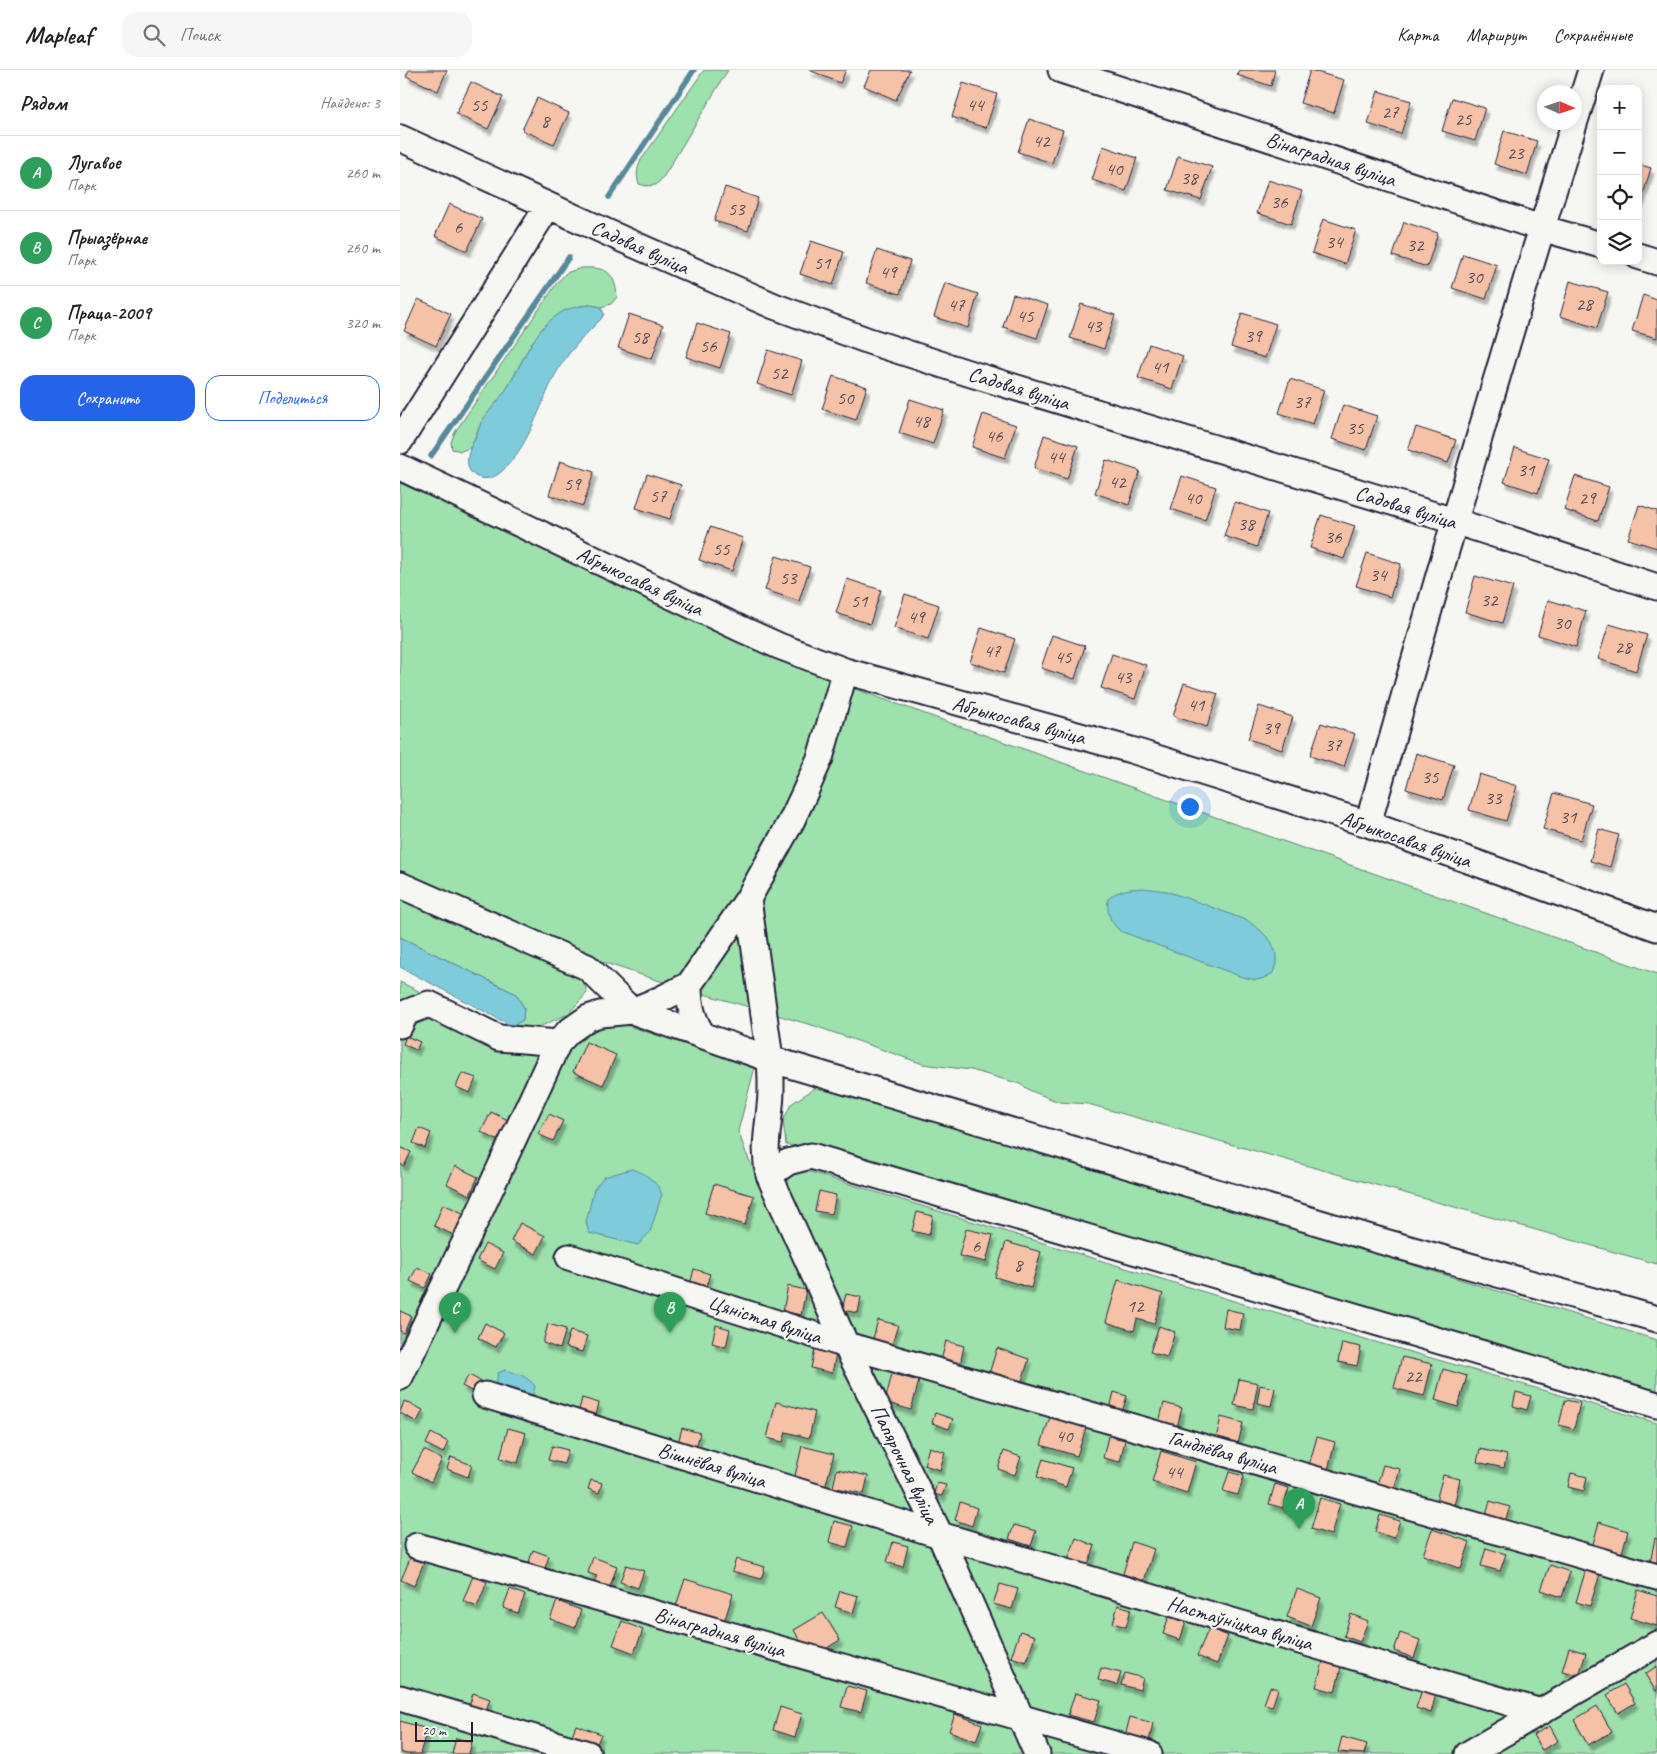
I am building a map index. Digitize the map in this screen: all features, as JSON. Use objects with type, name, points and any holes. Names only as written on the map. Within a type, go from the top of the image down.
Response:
[{"type":"street","name":"Вінаградная вуліца","points":[[1061,70],[1541,228],[1597,244]]},
{"type":"street","points":[[1368,824],[1454,521],[1541,228],[1592,70]]},
{"type":"street","name":"Садовая вуліца","points":[[400,138],[774,306],[869,341],[1454,521],[1657,587]]},
{"type":"street","points":[[400,441],[548,206]]},
{"type":"street","points":[[1642,257],[1657,262]]},
{"type":"street","name":"Абрыкосавая вуліца","points":[[400,467],[739,628],[844,671],[1131,750],[1368,824],[1657,928]]},
{"type":"street","points":[[400,1377],[482,1209],[558,1043],[568,1032],[588,1018],[600,1014],[632,1011],[689,985],[748,899],[806,792],[820,758],[844,671]]},
{"type":"street","points":[[400,885],[587,967],[632,1011],[703,1036],[770,1059],[1374,1239],[1657,1319]]},
{"type":"street","name":"Папярочная вуліца","points":[[748,899],[770,1059],[770,1106],[765,1142],[765,1158],[769,1175],[846,1345],[940,1535],[1038,1754]]},
{"type":"street","points":[[689,985],[691,1009],[703,1036]]},
{"type":"street","points":[[400,1025],[406,1013],[429,1004],[499,1038],[558,1043]]},
{"type":"street","points":[[769,1175],[788,1162],[811,1156],[1657,1405]]},
{"type":"street","name":"Цяністая вуліца","points":[[569,1257],[846,1345]]},
{"type":"street","name":"Гандлёвая вуліца","points":[[846,1345],[1657,1576]]},
{"type":"street","name":"Вішнёвая вуліца","points":[[485,1395],[940,1535]]},
{"type":"street","name":"Настаўніцкая вуліца","points":[[940,1535],[1541,1712]]},
{"type":"street","name":"Вінаградная вуліца","points":[[417,1546],[1148,1754]]},
{"type":"street","points":[[1468,1754],[1657,1644]]},
{"type":"street","points":[[400,1698],[588,1754]]},
{"type":"green space","points":[[704,70],[728,70],[664,176],[656,185],[646,186],[639,184],[637,172],[641,160]]},
{"type":"green space","points":[[581,268],[597,268],[608,272],[614,281],[617,297],[611,304],[601,307],[591,305],[580,306],[532,342],[504,394],[481,423],[470,448],[461,451],[452,449],[451,442],[455,432],[557,283],[566,273]]},
{"type":"green space","points":[[400,483],[838,683],[1657,974],[1657,1264],[1088,1104],[1059,1102],[1031,1091],[1020,1084],[971,1070],[923,1064],[815,1026],[669,984],[596,960],[400,873]]},
{"type":"green space","points":[[400,892],[583,978],[587,993],[568,1014],[524,1034],[512,1026],[523,1020],[524,1008],[516,994],[400,937]]},
{"type":"green space","points":[[400,982],[562,1061],[579,1032],[607,1019],[755,1067],[738,1131],[746,1153],[1026,1754],[400,1754]]},
{"type":"green space","points":[[818,1086],[1273,1222],[1657,1340],[1657,1391],[817,1147],[786,1145],[783,1121],[791,1104]]},
{"type":"green space","points":[[797,1168],[1247,1305],[1657,1423],[1657,1754],[1044,1754],[776,1182]]},
{"type":"water","points":[[591,305],[601,307],[604,314],[559,367],[533,426],[519,450],[502,471],[496,475],[484,478],[473,475],[468,464],[468,456],[481,423],[510,384],[532,342],[556,316],[568,309]]},
{"type":"water","points":[[1143,888],[1166,891],[1248,921],[1271,941],[1276,954],[1276,964],[1273,973],[1265,978],[1256,980],[1242,977],[1120,931],[1113,924],[1110,916],[1108,899],[1120,891]]},
{"type":"water","points":[[400,937],[516,994],[524,1008],[523,1020],[512,1026],[400,967]]},
{"type":"water","points":[[631,1169],[641,1172],[650,1178],[662,1194],[650,1232],[638,1245],[589,1233],[586,1222],[594,1189],[604,1177]]},
{"type":"water","points":[[505,1370],[514,1372],[529,1380],[535,1386],[533,1395],[529,1398],[508,1397],[496,1384],[498,1373]]},
{"type":"building","points":[[409,70],[447,70],[438,91],[406,76]]},
{"type":"building","points":[[809,70],[846,70],[840,83]]},
{"type":"building","points":[[871,70],[910,70],[896,100],[864,86]]},
{"type":"building","points":[[1239,70],[1275,70],[1271,86],[1237,75]]},
{"type":"building","points":[[1310,70],[1344,80],[1334,113],[1300,103]]},
{"type":"building","points":[[471,82],[503,97],[488,129],[456,114]]},
{"type":"building","points":[[963,83],[997,94],[986,128],[952,117]]},
{"type":"building","points":[[1378,91],[1411,101],[1401,134],[1368,124]]},
{"type":"building","points":[[537,98],[569,113],[554,144],[522,130]]},
{"type":"building","points":[[1452,98],[1485,108],[1475,141],[1442,131]]},
{"type":"building","points":[[1029,119],[1063,130],[1052,163],[1018,152]]},
{"type":"building","points":[[1504,131],[1537,141],[1527,175],[1494,164]]},
{"type":"building","points":[[1103,146],[1137,158],[1126,191],[1092,180]]},
{"type":"building","points":[[1178,156],[1212,167],[1201,200],[1167,190]]},
{"type":"building","points":[[1642,165],[1651,168],[1642,198]]},
{"type":"building","points":[[1268,180],[1302,191],[1291,224],[1257,213]]},
{"type":"building","points":[[725,187],[758,198],[748,231],[714,221]]},
{"type":"building","points":[[449,204],[482,219],[467,251],[435,236]]},
{"type":"building","points":[[1323,219],[1356,230],[1345,264],[1312,253]]},
{"type":"building","points":[[1404,222],[1438,233],[1427,267],[1393,256]]},
{"type":"building","points":[[811,241],[844,252],[833,285],[800,274]]},
{"type":"building","points":[[877,250],[910,261],[900,294],[866,283]]},
{"type":"building","points":[[1463,254],[1497,265],[1486,299],[1452,288]]},
{"type":"building","points":[[1570,281],[1608,292],[1597,328],[1560,316]]},
{"type":"building","points":[[945,283],[978,294],[968,328],[934,317]]},
{"type":"building","points":[[1013,294],[1048,305],[1037,338],[1003,327]]},
{"type":"building","points":[[1643,295],[1657,300],[1657,338],[1632,331]]},
{"type":"building","points":[[418,299],[451,314],[436,346],[404,331]]},
{"type":"building","points":[[1081,304],[1115,315],[1104,349],[1070,338]]},
{"type":"building","points":[[1242,313],[1276,324],[1265,358],[1231,347]]},
{"type":"building","points":[[629,314],[663,325],[652,359],[618,348]]},
{"type":"building","points":[[697,323],[731,334],[720,368],[686,357]]},
{"type":"building","points":[[1149,344],[1183,356],[1172,389],[1138,378]]},
{"type":"building","points":[[768,350],[802,361],[791,395],[757,384]]},
{"type":"building","points":[[833,376],[867,387],[856,420],[822,409]]},
{"type":"building","points":[[1290,379],[1324,390],[1313,424],[1279,413]]},
{"type":"building","points":[[910,399],[944,410],[933,444],[899,433]]},
{"type":"building","points":[[1343,405],[1377,416],[1366,450],[1332,439]]},
{"type":"building","points":[[983,414],[1016,425],[1005,458],[972,447]]},
{"type":"building","points":[[1416,427],[1456,440],[1448,463],[1408,450]]},
{"type":"building","points":[[1044,435],[1078,446],[1067,479],[1034,468]]},
{"type":"building","points":[[1515,448],[1549,459],[1538,493],[1504,482]]},
{"type":"building","points":[[1106,460],[1140,471],[1129,505],[1095,493]]},
{"type":"building","points":[[560,461],[594,472],[583,506],[549,495]]},
{"type":"building","points":[[647,474],[681,485],[670,519],[636,508]]},
{"type":"building","points":[[1182,476],[1216,487],[1205,520],[1171,509]]},
{"type":"building","points":[[1575,476],[1609,487],[1598,521],[1564,510]]},
{"type":"building","points":[[1235,502],[1268,513],[1257,547],[1224,536]]},
{"type":"building","points":[[1639,505],[1657,511],[1657,548],[1628,539]]},
{"type":"building","points":[[1321,515],[1355,526],[1344,559],[1310,548]]},
{"type":"building","points":[[710,527],[743,538],[732,571],[699,560]]},
{"type":"building","points":[[1367,553],[1401,564],[1390,597],[1356,586]]},
{"type":"building","points":[[776,556],[810,567],[799,601],[765,590]]},
{"type":"building","points":[[1475,576],[1513,587],[1502,623],[1465,612]]},
{"type":"building","points":[[847,579],[881,590],[870,624],[836,613]]},
{"type":"building","points":[[905,594],[939,605],[928,639],[894,628]]},
{"type":"building","points":[[1548,600],[1586,611],[1576,647],[1538,635]]},
{"type":"building","points":[[1609,624],[1647,635],[1636,671],[1598,659]]},
{"type":"building","points":[[981,628],[1015,639],[1004,673],[970,662]]},
{"type":"building","points":[[1052,635],[1085,646],[1075,679],[1041,668]]},
{"type":"building","points":[[1112,654],[1146,665],[1135,699],[1101,688]]},
{"type":"building","points":[[1184,683],[1218,694],[1207,727],[1173,716]]},
{"type":"building","points":[[1259,706],[1293,717],[1282,750],[1248,739]]},
{"type":"building","points":[[1321,723],[1355,734],[1344,767],[1310,756]]},
{"type":"building","points":[[1416,753],[1454,765],[1443,800],[1406,789]]},
{"type":"building","points":[[1479,774],[1517,786],[1506,821],[1469,810]]},
{"type":"building","points":[[1554,793],[1592,804],[1581,840],[1543,829]]},
{"type":"building","points":[[1599,829],[1619,835],[1610,867],[1590,861]]},
{"type":"building","points":[[406,1036],[420,1042],[416,1050],[403,1044]]},
{"type":"building","points":[[586,1042],[616,1055],[603,1085],[573,1072]]},
{"type":"building","points":[[462,1073],[476,1078],[470,1093],[456,1087]]},
{"type":"building","points":[[491,1112],[508,1120],[499,1141],[481,1132]]},
{"type":"building","points":[[549,1114],[563,1121],[553,1141],[538,1134]]},
{"type":"building","points":[[419,1128],[431,1133],[425,1148],[413,1143]]},
{"type":"building","points":[[400,1147],[411,1152],[404,1166],[400,1164]]},
{"type":"building","points":[[455,1166],[478,1177],[470,1195],[447,1184]]},
{"type":"building","points":[[714,1184],[754,1196],[745,1225],[705,1213]]},
{"type":"building","points":[[819,1191],[836,1195],[832,1214],[815,1211]]},
{"type":"building","points":[[443,1204],[465,1214],[456,1236],[434,1226]]},
{"type":"building","points":[[917,1212],[933,1216],[929,1235],[912,1231]]},
{"type":"building","points":[[520,1223],[545,1236],[536,1254],[511,1241]]},
{"type":"building","points":[[966,1229],[993,1235],[986,1262],[959,1256]]},
{"type":"building","points":[[1006,1242],[1041,1252],[1031,1288],[995,1277]]},
{"type":"building","points":[[485,1244],[503,1253],[495,1269],[477,1260]]},
{"type":"building","points":[[417,1267],[432,1274],[425,1288],[410,1281]]},
{"type":"building","points":[[694,1269],[710,1274],[705,1290],[690,1285]]},
{"type":"building","points":[[1118,1280],[1163,1294],[1154,1324],[1137,1319],[1134,1331],[1106,1322]]},
{"type":"building","points":[[788,1286],[806,1290],[801,1315],[783,1311]]},
{"type":"building","points":[[846,1294],[861,1297],[858,1313],[842,1310]]},
{"type":"building","points":[[1226,1309],[1243,1313],[1240,1330],[1223,1327]]},
{"type":"building","points":[[400,1311],[411,1316],[404,1333],[400,1331]]},
{"type":"building","points":[[878,1320],[898,1325],[892,1344],[873,1339]]},
{"type":"building","points":[[485,1323],[504,1333],[496,1347],[478,1338]]},
{"type":"building","points":[[548,1324],[566,1329],[560,1349],[543,1343]]},
{"type":"building","points":[[716,1325],[730,1329],[726,1347],[712,1343]]},
{"type":"building","points":[[1159,1326],[1175,1332],[1167,1357],[1150,1352]]},
{"type":"building","points":[[570,1331],[587,1336],[582,1352],[565,1347]]},
{"type":"building","points":[[946,1341],[964,1346],[960,1365],[941,1361]]},
{"type":"building","points":[[1342,1343],[1361,1347],[1357,1366],[1338,1362]]},
{"type":"building","points":[[997,1348],[1029,1359],[1021,1384],[989,1374]]},
{"type":"building","points":[[815,1349],[836,1354],[832,1373],[811,1368]]},
{"type":"building","points":[[1402,1357],[1432,1364],[1424,1396],[1394,1388]]},
{"type":"building","points":[[1443,1369],[1467,1376],[1458,1407],[1435,1400]]},
{"type":"building","points":[[892,1374],[919,1381],[911,1410],[885,1402]]},
{"type":"building","points":[[469,1375],[482,1382],[475,1393],[462,1386]]},
{"type":"building","points":[[1239,1379],[1258,1383],[1253,1409],[1234,1405]]},
{"type":"building","points":[[1260,1385],[1275,1388],[1271,1406],[1257,1403]]},
{"type":"building","points":[[1114,1392],[1127,1396],[1122,1412],[1110,1409]]},
{"type":"building","points":[[1516,1392],[1531,1396],[1527,1410],[1513,1406]]},
{"type":"building","points":[[582,1398],[599,1403],[595,1419],[578,1414]]},
{"type":"building","points":[[1565,1400],[1580,1403],[1574,1429],[1559,1425]]},
{"type":"building","points":[[404,1401],[423,1410],[417,1422],[400,1413]]},
{"type":"building","points":[[776,1402],[815,1412],[809,1438],[786,1432],[783,1442],[767,1438]]},
{"type":"building","points":[[1164,1403],[1182,1408],[1177,1427],[1159,1422]]},
{"type":"building","points":[[935,1413],[953,1419],[949,1429],[932,1423]]},
{"type":"building","points":[[1050,1417],[1086,1428],[1077,1456],[1041,1445]]},
{"type":"building","points":[[1221,1417],[1243,1423],[1238,1444],[1216,1439]]},
{"type":"building","points":[[508,1428],[526,1433],[518,1463],[500,1458]]},
{"type":"building","points":[[682,1428],[700,1433],[696,1448],[678,1443]]},
{"type":"building","points":[[431,1433],[448,1442],[443,1453],[426,1444]]},
{"type":"building","points":[[1108,1436],[1125,1440],[1120,1462],[1103,1458]]},
{"type":"building","points":[[1317,1437],[1335,1442],[1328,1470],[1309,1465]]},
{"type":"building","points":[[552,1446],[568,1450],[564,1464],[548,1460]]},
{"type":"building","points":[[802,1446],[834,1454],[825,1488],[794,1480]]},
{"type":"building","points":[[929,1447],[945,1452],[940,1470],[924,1465]]},
{"type":"building","points":[[1480,1449],[1507,1455],[1504,1468],[1477,1462]]},
{"type":"building","points":[[424,1450],[442,1459],[431,1482],[412,1472]]},
{"type":"building","points":[[1004,1451],[1021,1457],[1015,1475],[998,1469]]},
{"type":"building","points":[[1161,1451],[1196,1462],[1187,1493],[1152,1482]]},
{"type":"building","points":[[451,1457],[472,1465],[468,1477],[447,1469]]},
{"type":"building","points":[[1043,1459],[1072,1468],[1066,1487],[1037,1477]]},
{"type":"building","points":[[1383,1465],[1400,1469],[1394,1490],[1377,1485]]},
{"type":"building","points":[[837,1469],[868,1476],[864,1494],[833,1487]]},
{"type":"building","points":[[1229,1472],[1244,1476],[1238,1495],[1223,1491]]},
{"type":"building","points":[[1571,1473],[1587,1477],[1584,1491],[1568,1487]]},
{"type":"building","points":[[1443,1475],[1460,1479],[1454,1506],[1436,1501]]},
{"type":"building","points":[[591,1480],[602,1483],[599,1493],[588,1489]]},
{"type":"building","points":[[937,1483],[946,1485],[942,1496],[934,1494]]},
{"type":"building","points":[[1275,1484],[1289,1488],[1283,1508],[1269,1504]]},
{"type":"building","points":[[1320,1498],[1340,1504],[1331,1535],[1311,1529]]},
{"type":"building","points":[[1490,1501],[1510,1507],[1505,1521],[1486,1515]]},
{"type":"building","points":[[960,1502],[977,1508],[972,1526],[955,1520]]},
{"type":"building","points":[[1380,1515],[1400,1521],[1394,1538],[1375,1532]]},
{"type":"building","points":[[834,1521],[853,1526],[847,1547],[829,1542]]},
{"type":"building","points":[[1599,1522],[1628,1531],[1621,1556],[1592,1548]]},
{"type":"building","points":[[1014,1525],[1036,1531],[1031,1546],[1009,1539]]},
{"type":"building","points":[[1432,1529],[1470,1542],[1461,1569],[1423,1555]]},
{"type":"building","points":[[1076,1538],[1095,1546],[1087,1567],[1068,1560]]},
{"type":"building","points":[[1655,1538],[1657,1539],[1657,1565],[1650,1563]]},
{"type":"building","points":[[893,1542],[908,1546],[903,1567],[887,1562]]},
{"type":"building","points":[[1132,1542],[1154,1549],[1144,1581],[1123,1574]]},
{"type":"building","points":[[1486,1548],[1506,1554],[1500,1571],[1481,1566]]},
{"type":"building","points":[[533,1550],[549,1556],[544,1571],[528,1565]]},
{"type":"building","points":[[412,1554],[425,1560],[414,1586],[401,1580]]},
{"type":"building","points":[[593,1557],[617,1566],[610,1587],[594,1582],[597,1576],[588,1573]]},
{"type":"building","points":[[736,1559],[765,1567],[761,1579],[732,1571]]},
{"type":"building","points":[[626,1565],[644,1571],[638,1588],[620,1582]]},
{"type":"building","points":[[1550,1565],[1570,1572],[1562,1597],[1541,1590]]},
{"type":"building","points":[[1586,1569],[1600,1574],[1590,1606],[1576,1602]]},
{"type":"building","points":[[473,1576],[487,1582],[477,1607],[463,1601]]},
{"type":"building","points":[[685,1579],[733,1594],[723,1625],[675,1609]]},
{"type":"building","points":[[1000,1584],[1018,1589],[1012,1609],[993,1604]]},
{"type":"building","points":[[510,1589],[525,1595],[518,1613],[503,1608]]},
{"type":"building","points":[[1297,1589],[1321,1598],[1311,1626],[1287,1617]]},
{"type":"building","points":[[1638,1590],[1657,1596],[1657,1626],[1630,1618]]},
{"type":"building","points":[[840,1591],[858,1596],[853,1613],[835,1607]]},
{"type":"building","points":[[557,1601],[581,1610],[575,1628],[550,1619]]},
{"type":"building","points":[[1118,1605],[1131,1609],[1126,1627],[1113,1623]]},
{"type":"building","points":[[823,1613],[840,1640],[819,1653],[805,1650],[794,1630]]},
{"type":"building","points":[[1351,1614],[1368,1621],[1360,1642],[1344,1636]]},
{"type":"building","points":[[1169,1616],[1186,1622],[1180,1640],[1163,1634]]},
{"type":"building","points":[[622,1621],[643,1630],[634,1653],[613,1645]]},
{"type":"building","points":[[1209,1628],[1228,1636],[1217,1664],[1197,1656]]},
{"type":"building","points":[[1020,1631],[1035,1636],[1026,1662],[1011,1657]]},
{"type":"building","points":[[1400,1633],[1420,1640],[1414,1658],[1394,1651]]},
{"type":"building","points":[[1569,1648],[1586,1653],[1579,1675],[1562,1671]]},
{"type":"building","points":[[1323,1662],[1341,1667],[1335,1692],[1316,1687]]},
{"type":"building","points":[[1657,1666],[1657,1690],[1656,1691],[1645,1674]]},
{"type":"building","points":[[1101,1668],[1121,1673],[1117,1685],[1098,1680]]},
{"type":"building","points":[[1125,1673],[1143,1678],[1140,1690],[1121,1685]]},
{"type":"building","points":[[1624,1684],[1635,1703],[1618,1713],[1607,1695]]},
{"type":"building","points":[[847,1686],[867,1691],[861,1712],[841,1707]]},
{"type":"building","points":[[1270,1687],[1278,1689],[1272,1707],[1264,1704]]},
{"type":"building","points":[[1422,1690],[1436,1694],[1431,1713],[1416,1708]]},
{"type":"building","points":[[473,1693],[490,1699],[484,1716],[468,1711]]},
{"type":"building","points":[[1075,1693],[1101,1700],[1094,1722],[1068,1715]]},
{"type":"building","points":[[1597,1706],[1612,1732],[1588,1745],[1574,1720]]},
{"type":"building","points":[[780,1707],[802,1714],[795,1737],[773,1730]]},
{"type":"building","points":[[955,1714],[982,1724],[976,1741],[949,1731]]},
{"type":"building","points":[[1130,1717],[1153,1723],[1148,1746],[1124,1740]]},
{"type":"building","points":[[400,1721],[427,1729],[420,1754],[400,1752]]},
{"type":"building","points":[[576,1725],[601,1734],[594,1752],[569,1743]]},
{"type":"building","points":[[1550,1726],[1558,1741],[1542,1750],[1533,1735]]},
{"type":"building","points":[[1342,1737],[1367,1744],[1364,1754],[1338,1752]]},
{"type":"building","points":[[456,1738],[472,1742],[469,1754],[452,1754]]},
{"type":"waterway","points":[[609,197],[694,70]]},
{"type":"waterway","points":[[431,456],[569,257]]},
{"type":"place","name":"Праца-2009","points":[[455,1333]]},
{"type":"place","name":"Прыазёрнае","points":[[670,1333]]},
{"type":"place","name":"Лугавое","points":[[1299,1529]]}]
